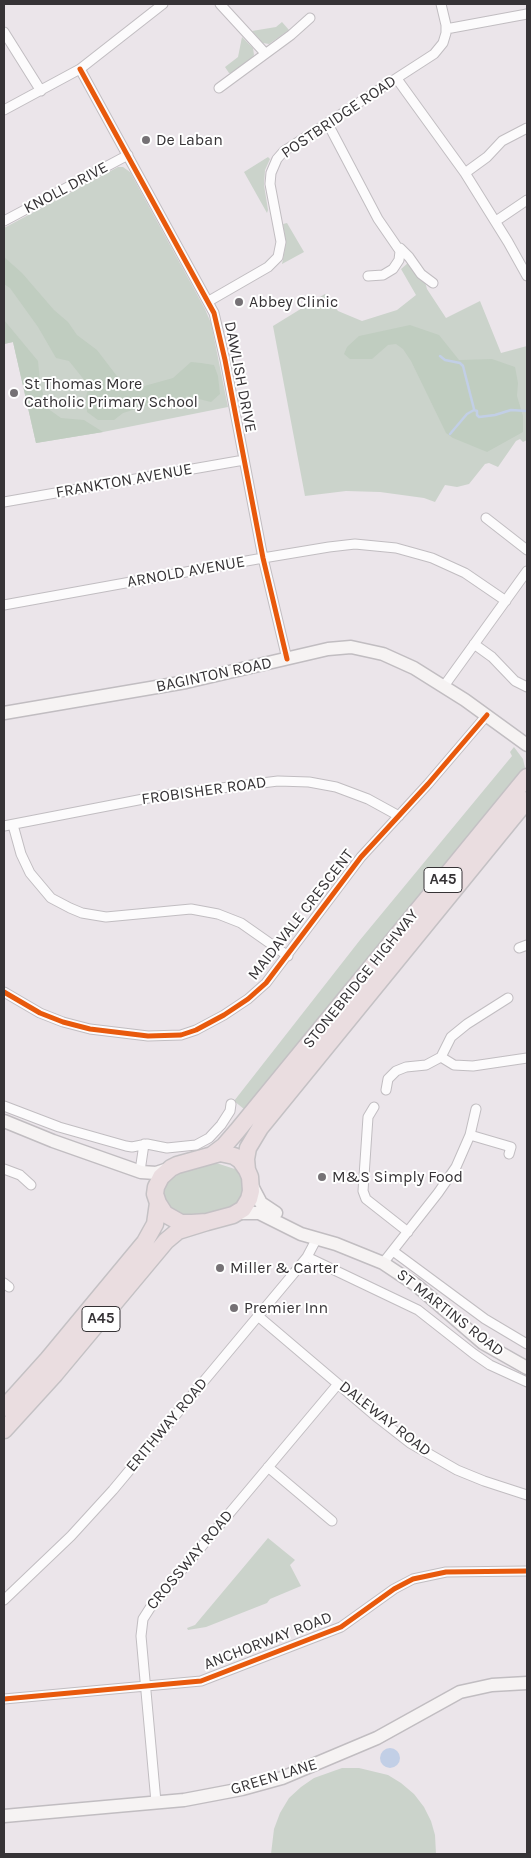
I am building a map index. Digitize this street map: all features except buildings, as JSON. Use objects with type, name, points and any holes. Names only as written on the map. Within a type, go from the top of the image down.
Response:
[{"type":"highway","name":"STONEBRIDGE HIGHWAY","points":[[212,1155],[224,1146],[237,1131],[527,778]]},
{"type":"highway","name":"STONEBRIDGE HIGHWAY","points":[[249,1177],[246,1159],[248,1148],[260,1128],[527,800]]},
{"type":"highway","points":[[225,1154],[234,1156],[240,1160],[249,1177],[249,1199],[238,1213],[207,1222],[187,1224],[175,1220],[166,1214],[157,1199],[158,1182],[171,1168],[212,1155],[225,1154]]},
{"type":"highway","name":"A45","points":[[4,1408],[48,1360],[145,1242],[155,1224],[157,1199]]},
{"type":"highway","name":"A45","points":[[4,1430],[55,1374],[166,1241],[178,1231],[207,1222]]},
{"type":"street","points":[[4,110],[80,69],[163,4]]},
{"type":"street","points":[[220,4],[265,53]]},
{"type":"street","points":[[441,4],[446,29],[527,14]]},
{"type":"street","points":[[219,88],[291,35],[310,18]]},
{"type":"street","name":"POSTBRIDGE ROAD","points":[[209,301],[271,265],[279,254],[281,242],[271,192],[270,177],[275,162],[282,153],[436,52],[444,40],[446,29]]},
{"type":"street","points":[[4,32],[41,91]]},
{"type":"street","name":"DAWLISH DRIVE","points":[[80,69],[209,301],[218,325],[263,558],[287,659]]},
{"type":"street","points":[[397,79],[465,173],[527,273]]},
{"type":"street","points":[[328,124],[379,222],[409,256],[421,274],[433,283]]},
{"type":"street","points":[[465,173],[487,157],[502,141],[527,128]]},
{"type":"street","name":"KNOLL DRIVE","points":[[4,221],[128,155]]},
{"type":"street","points":[[496,221],[527,200]]},
{"type":"street","points":[[368,276],[383,275],[393,269],[400,257],[400,248]]},
{"type":"street","name":"FRANKTON AVENUE","points":[[4,502],[244,460]]},
{"type":"street","points":[[486,518],[527,550]]},
{"type":"street","name":"ARNOLD AVENUE","points":[[4,605],[263,558],[346,545],[396,548],[441,562],[470,576],[506,600]]},
{"type":"street","points":[[444,686],[526,575]]},
{"type":"street","points":[[474,644],[492,657],[514,681],[527,687]]},
{"type":"street","name":"BAGINTON ROAD","points":[[4,713],[186,682],[328,649],[362,648],[402,662],[444,686],[523,743],[527,752]]},
{"type":"street","name":"MAIDAVALE CRESCENT","points":[[4,992],[40,1013],[72,1025],[148,1036],[173,1036],[196,1030],[244,1003],[266,983],[288,956],[344,878],[486,715]]},
{"type":"street","name":"FROBISHER ROAD","points":[[8,826],[164,795],[278,781],[309,782],[336,787],[368,799],[399,816]]},
{"type":"street","points":[[8,826],[30,874],[51,898],[70,908],[82,913],[106,917],[191,910],[218,914],[240,923],[288,956]]},
{"type":"street","points":[[386,1090],[388,1079],[396,1071],[406,1067],[426,1064],[441,1057],[451,1037],[467,1024],[508,998]]},
{"type":"street","points":[[441,1057],[454,1065],[473,1066],[527,1058]]},
{"type":"street","points":[[4,1106],[59,1127],[126,1146],[144,1144],[167,1148],[189,1146],[201,1143],[209,1138],[221,1125],[232,1104]]},
{"type":"street","points":[[374,1107],[368,1117],[363,1191],[366,1199],[408,1232]]},
{"type":"street","points":[[383,1263],[447,1182],[470,1135],[476,1110]]},
{"type":"street","points":[[4,1121],[53,1141],[140,1172],[156,1173],[171,1168]]},
{"type":"street","points":[[470,1135],[510,1147],[509,1154]]},
{"type":"street","points":[[140,1172],[144,1144]]},
{"type":"street","points":[[4,1168],[20,1175],[31,1185]]},
{"type":"street","points":[[140,1172],[149,1181],[157,1199]]},
{"type":"street","name":"ST MARTINS ROAD","points":[[249,1177],[254,1193],[264,1207],[303,1227],[317,1238]]},
{"type":"street","name":"ST MARTINS ROAD","points":[[238,1213],[259,1213],[295,1231],[383,1263],[416,1285],[483,1343],[527,1368]]},
{"type":"street","name":"ERITHWAY ROAD","points":[[4,1600],[71,1536],[103,1501],[307,1257],[317,1238]]},
{"type":"street","name":"ST MARTINS ROAD","points":[[393,1250],[485,1319],[527,1344]]},
{"type":"street","name":"ST MARTINS ROAD","points":[[307,1257],[374,1287],[418,1310],[474,1354],[498,1369],[527,1382]]},
{"type":"street","name":"DALEWAY ROAD","points":[[258,1316],[392,1430],[440,1461],[478,1479],[527,1495]]},
{"type":"street","name":"CROSSWAY ROAD","points":[[156,1802],[141,1630],[146,1614],[338,1384]]},
{"type":"street","points":[[268,1467],[332,1521]]},
{"type":"street","name":"ANCHORWAY ROAD","points":[[4,1699],[201,1681],[341,1627],[400,1585],[421,1576],[446,1572],[527,1571]]},
{"type":"street","name":"GREEN LANE","points":[[4,1816],[156,1802],[214,1795],[242,1789],[282,1778],[377,1738],[460,1692],[492,1685],[527,1683]]},
{"type":"shaded area","points":[[282,22],[289,30],[269,44],[263,43],[252,31],[276,27]]},
{"type":"shaded area","points":[[242,37],[253,48],[254,55],[232,73],[229,73],[225,67],[238,57]]},
{"type":"shaded area","points":[[268,157],[270,159],[265,170],[264,185],[267,213],[244,172]]},
{"type":"shaded area","points":[[118,167],[123,167],[130,172],[205,309],[211,323],[228,407],[103,432],[36,443],[13,342],[4,344],[4,228]]},
{"type":"shaded area","points":[[287,223],[304,252],[282,264],[286,243],[283,224]]},
{"type":"shaded area","points":[[408,263],[425,282],[427,289],[446,318],[480,301],[501,353],[527,346],[527,440],[523,442],[520,439],[516,441],[498,467],[489,463],[485,464],[469,484],[457,487],[445,485],[435,502],[424,498],[380,492],[346,491],[305,496],[273,326],[325,294],[338,311],[362,321],[397,310],[416,295],[401,269]]},
{"type":"shaded area","points":[[514,747],[523,759],[525,768],[244,1109],[234,1101],[360,940],[512,756],[510,752]]},
{"type":"shaded area","points":[[213,1162],[241,1171],[243,1193],[238,1203],[230,1208],[192,1218],[175,1213],[166,1203],[163,1193],[167,1183],[178,1174]]},
{"type":"shaded area","points":[[268,1538],[295,1560],[290,1565],[301,1586],[270,1599],[267,1603],[206,1627],[188,1630],[187,1628],[195,1625]]},
{"type":"shaded area","points":[[342,1768],[359,1768],[388,1775],[414,1794],[424,1807],[431,1821],[435,1835],[436,1854],[271,1854],[274,1829],[280,1813],[289,1798],[314,1778]]},
{"type":"green space","points":[[4,257],[22,273],[54,310],[68,322],[77,335],[97,350],[126,388],[137,388],[173,378],[191,362],[214,365],[218,376],[220,394],[211,402],[187,396],[175,407],[155,403],[123,413],[114,420],[98,420],[87,412],[86,397],[89,386],[69,361],[56,358],[38,327],[10,288],[4,284]]},
{"type":"green space","points":[[4,320],[38,361],[40,382],[47,408],[61,418],[84,420],[103,432],[36,443],[13,342],[4,344]]},
{"type":"green space","points":[[410,325],[439,335],[459,360],[492,359],[515,367],[518,383],[517,396],[523,416],[523,432],[487,452],[453,438],[446,433],[411,361],[403,349],[396,344],[388,345],[372,359],[350,359],[344,354],[347,347],[359,336]]},
{"type":"water","points":[[386,1748],[394,1748],[400,1754],[400,1762],[394,1768],[386,1768],[380,1762],[380,1754]]},
{"type":"waterway","points":[[440,356],[445,360],[460,363],[463,366],[474,409]]},
{"type":"waterway","points":[[450,434],[467,414],[474,410],[477,411],[479,417],[511,410],[527,411]]},
{"type":"cycle path","points":[[80,69],[214,313],[225,360],[263,558],[287,659]]},
{"type":"cycle path","points":[[4,992],[40,1013],[63,1022],[90,1029],[148,1036],[181,1035],[196,1030],[224,1015],[248,999],[266,983],[361,857],[428,784],[487,715]]},
{"type":"cycle path","points":[[4,1699],[201,1681],[341,1627],[394,1589],[413,1579],[446,1572],[527,1571]]},
{"type":"place","name":"De Laban","points":[[146,140]]},
{"type":"place","name":"Abbey Clinic","points":[[239,302]]},
{"type":"place","name":"St Thomas More Catholic Primary School","points":[[14,393]]},
{"type":"place","name":"M&S Simply Food","points":[[322,1177]]},
{"type":"place","name":"Miller & Carter","points":[[220,1268]]},
{"type":"place","name":"Premier Inn","points":[[234,1308]]}]
